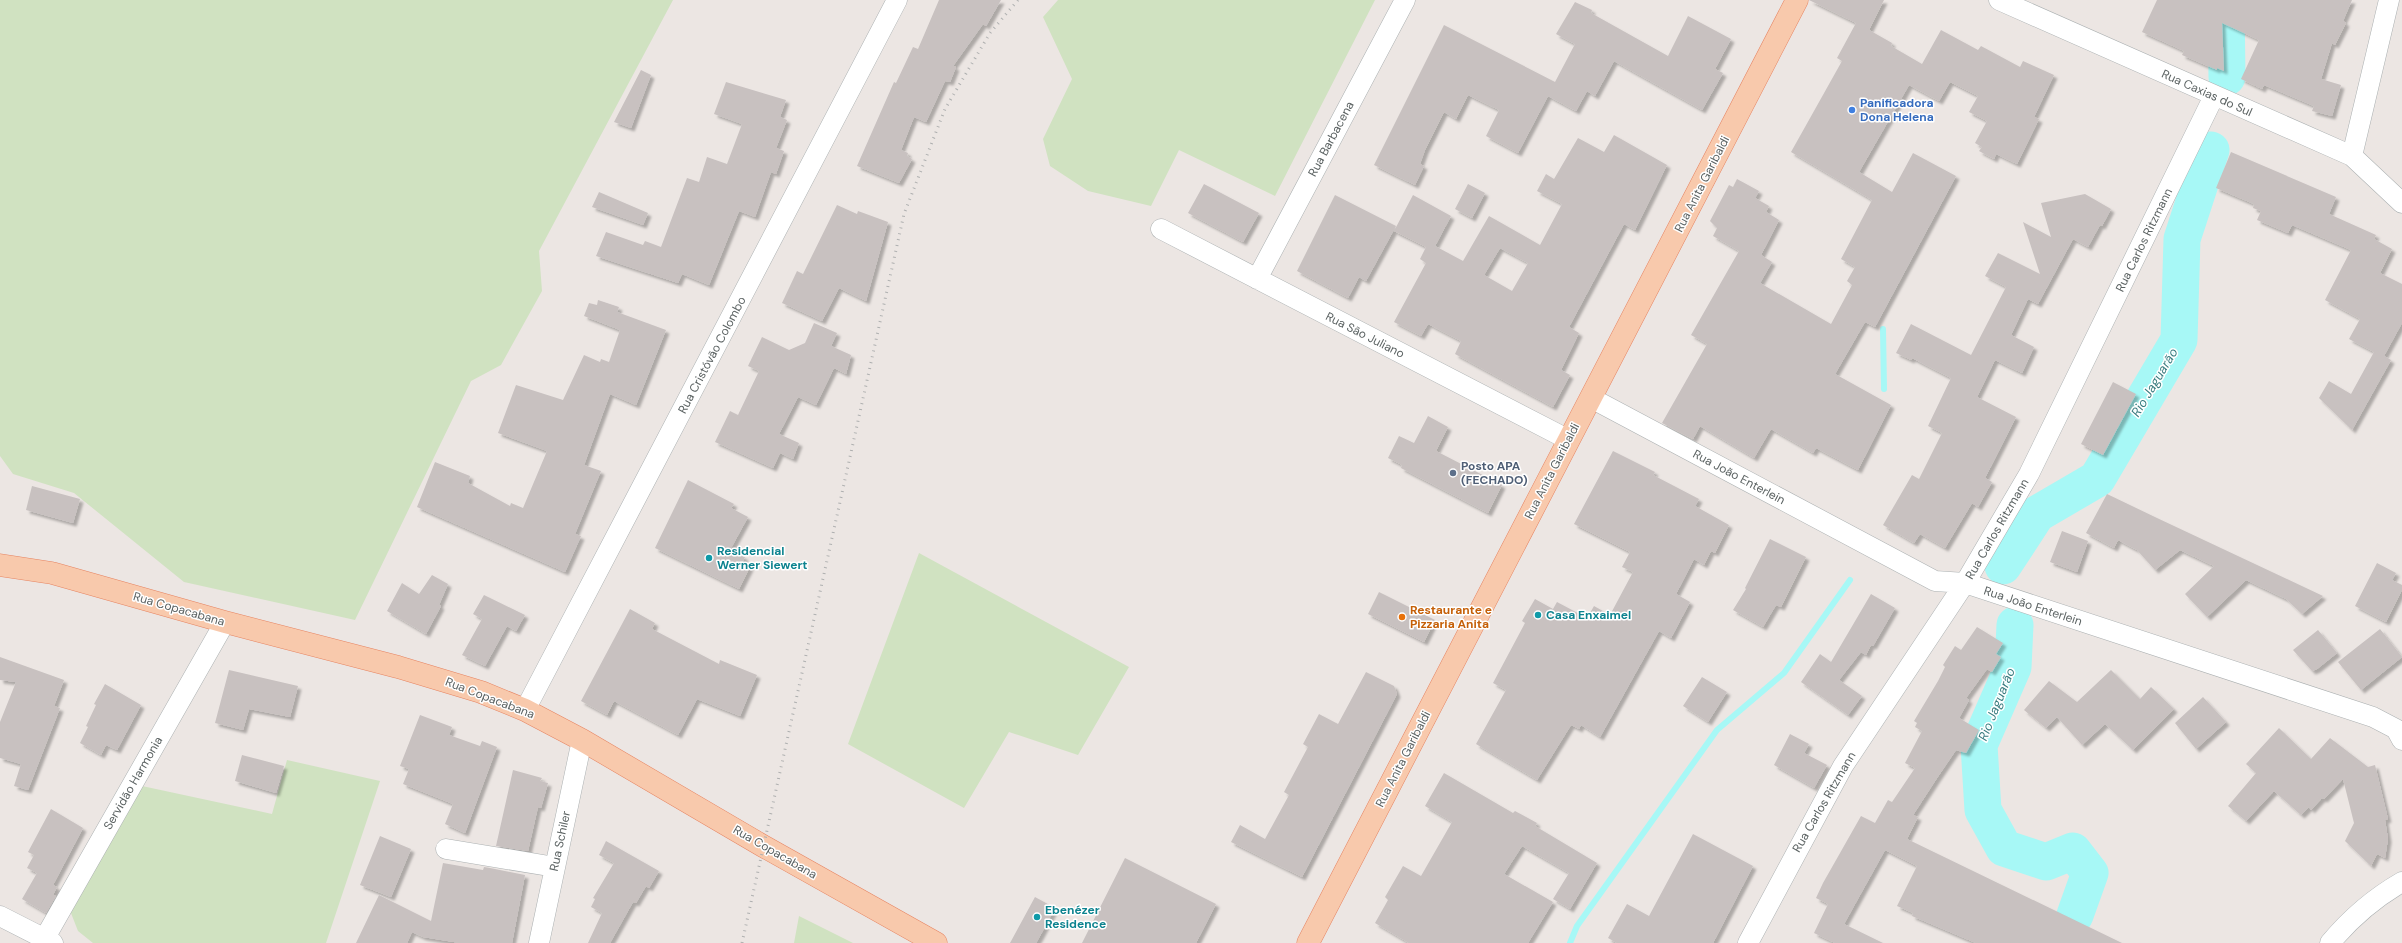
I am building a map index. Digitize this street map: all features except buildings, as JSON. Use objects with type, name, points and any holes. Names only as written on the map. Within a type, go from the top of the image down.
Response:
[{"type":"main road","name":"Rua Anita Garibaldi","points":[[1308,943],[1797,0]]},
{"type":"main road","name":"Rua Copacabana","points":[[0,565],[52,572],[225,622],[441,679],[481,692],[525,710],[582,740],[763,846],[936,943]]},
{"type":"street","name":"Rua Cristóvão Colombo","points":[[525,710],[897,0]]},
{"type":"street","name":"Rua Barbacena","points":[[1257,279],[1405,0]]},
{"type":"street","name":"Rua Caxias do Sul","points":[[1999,0],[2352,156],[2402,204]]},
{"type":"street","points":[[2352,156],[2389,0]]},
{"type":"street","name":"Rua Carlos Ritzmann","points":[[1748,943],[1843,766],[1964,583],[2047,440],[2214,96]]},
{"type":"street","name":"Rua São Juliano","points":[[1161,229],[1569,440]]},
{"type":"street","name":"Rua João Enterlein","points":[[1591,398],[1935,581],[1964,583],[2373,717],[2396,729],[2402,740]]},
{"type":"street","name":"Servidão Harmonia","points":[[46,941],[225,622]]},
{"type":"street","name":"Rua Schiler","points":[[539,943],[582,740]]},
{"type":"street","points":[[446,849],[555,867]]},
{"type":"street","points":[[2330,943],[2340,931],[2384,892],[2402,882]]},
{"type":"street","points":[[0,916],[46,941]]},
{"type":"green space","points":[[0,0],[673,0],[539,251],[542,291],[501,365],[471,381],[355,620],[184,582],[74,493],[13,474],[0,456]]},
{"type":"green space","points":[[1058,0],[1375,0],[1275,196],[1179,150],[1151,206],[1088,191],[1050,166],[1043,139],[1072,79],[1043,17]]},
{"type":"green space","points":[[919,553],[1129,667],[1078,755],[1009,732],[964,808],[848,744]]},
{"type":"green space","points":[[287,760],[380,781],[326,943],[93,943],[78,931],[69,908],[142,786],[272,814]]},
{"type":"green space","points":[[799,916],[853,943],[794,943]]},
{"type":"waterway","name":"Rio Jaguarão","points":[[2226,0],[2227,77]]},
{"type":"waterway","name":"Rio Jaguarão","points":[[2003,566],[2037,514],[2097,479],[2179,340],[2182,239],[2211,150]]},
{"type":"waterway","points":[[1883,329],[1884,389]]},
{"type":"waterway","points":[[1570,943],[1577,926],[1717,730],[1784,673],[1850,580]]},
{"type":"waterway","name":"Rio Jaguarão","points":[[2015,625],[2013,667],[1979,745],[1983,810],[2004,848],[2046,862],[2073,851],[2090,873],[2075,915]]},
{"type":"railway","points":[[742,943],[904,214],[945,109],[990,33],[1018,0]]},
{"type":"place","name":"Panificadora Dona Helena","points":[[1852,110]]},
{"type":"place","name":"Posto APA (FECHADO)","points":[[1453,473]]},
{"type":"place","name":"Residencial Werner Siewert","points":[[709,558]]},
{"type":"place","name":"Casa Enxaimel","points":[[1538,615]]},
{"type":"place","name":"Restaurante e Pizzaria Anita","points":[[1402,617]]},
{"type":"place","name":"Ebenézer Residence","points":[[1037,917]]}]
